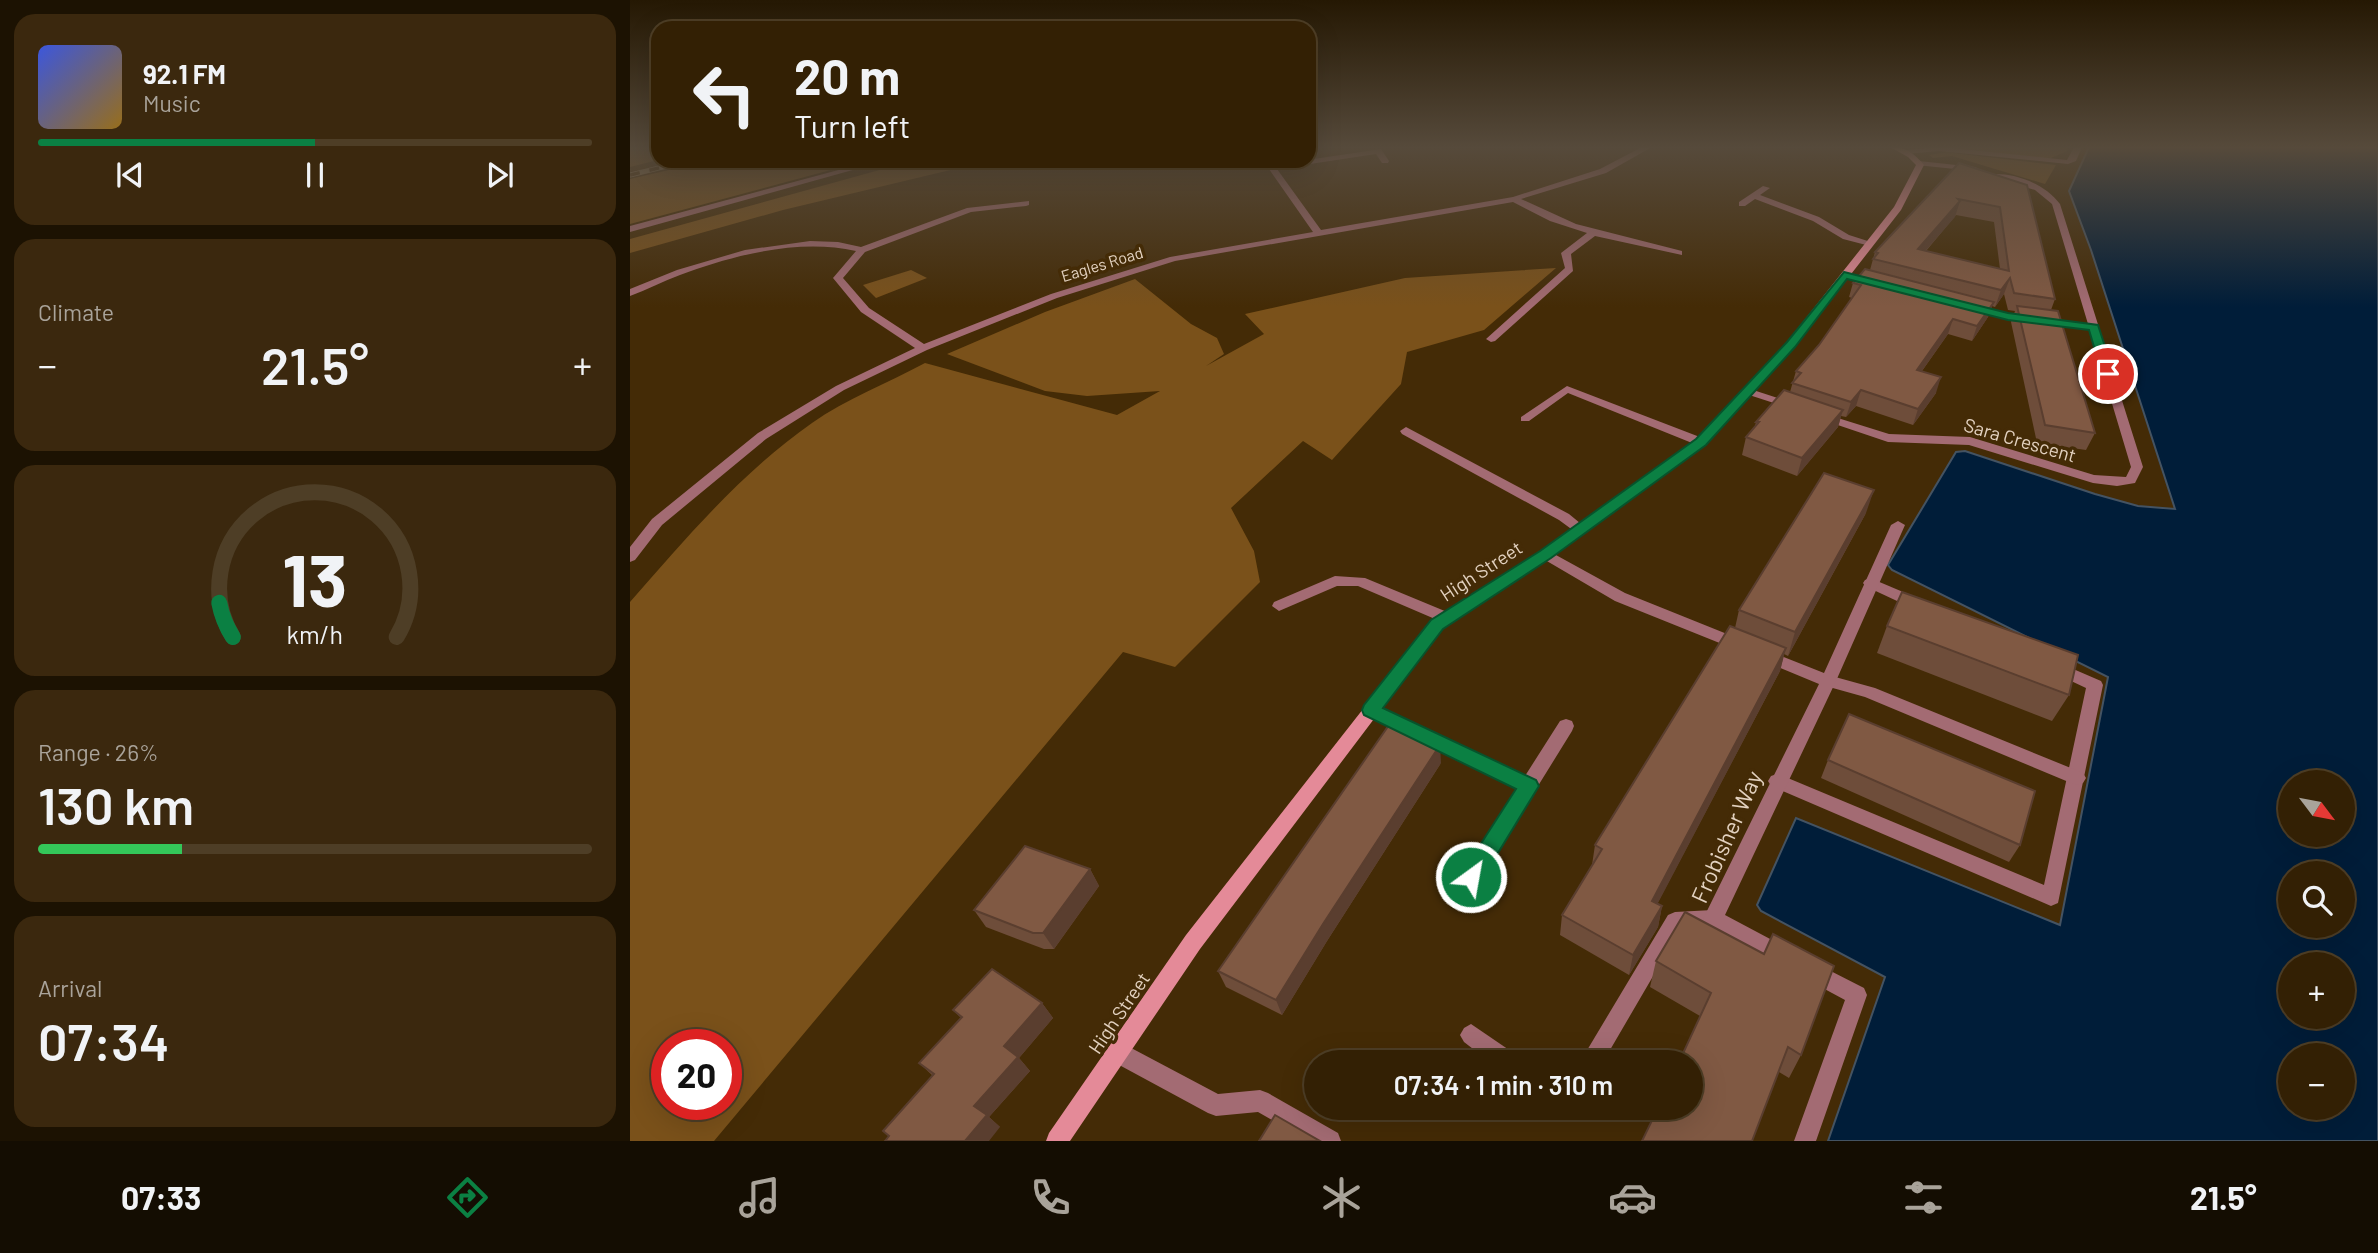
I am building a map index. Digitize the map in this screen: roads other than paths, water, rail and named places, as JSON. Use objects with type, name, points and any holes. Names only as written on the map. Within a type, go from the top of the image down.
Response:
[{"type":"main road","name":"High Street","points":[[1057,1141],[1194,942],[1437,625],[1545,555],[1701,442],[1791,344],[1903,200]]},
{"type":"street","points":[[630,229],[736,200]]},
{"type":"street","points":[[999,206],[1001,200]]},
{"type":"street","points":[[1296,200],[1318,232]]},
{"type":"street","name":"Eagles Road","points":[[630,556],[657,522],[762,436],[840,388],[923,348],[1054,296],[1173,259],[1507,200]]},
{"type":"street","points":[[1516,200],[1542,216],[1593,233],[1679,253]]},
{"type":"street","points":[[1742,204],[1748,200]]},
{"type":"street","points":[[1765,200],[1816,219],[1846,237],[1870,243]]},
{"type":"street","name":"Sara Crescent","points":[[1746,391],[1888,438],[1970,441],[2093,479],[2117,482],[2131,480],[2137,467],[2052,200]]},
{"type":"street","points":[[923,348],[875,320],[849,298],[838,278],[862,250],[970,210],[1026,203]]},
{"type":"street","points":[[1492,339],[1570,269],[1566,253],[1593,233]]},
{"type":"street","points":[[630,293],[686,269],[801,244],[844,243],[862,250]]},
{"type":"street","points":[[1844,275],[1859,279]]},
{"type":"street","points":[[1966,306],[2008,316],[2094,328]]},
{"type":"street","points":[[1525,419],[1567,389],[1701,442]]},
{"type":"street","points":[[1406,431],[1564,517],[1579,528]]},
{"type":"street","name":"Frobisher Way","points":[[1805,1141],[1857,995],[1713,919],[1777,781],[1828,681],[1898,525]]},
{"type":"street","points":[[1545,555],[1627,600],[1828,681],[1869,692],[2077,778]]},
{"type":"street","points":[[1279,606],[1335,581],[1360,581],[1447,618]]},
{"type":"street","points":[[1870,583],[1933,612]]},
{"type":"street","points":[[1777,781],[2051,897],[2095,685],[2045,663]]},
{"type":"street","points":[[1371,710],[1529,786]]},
{"type":"street","points":[[1471,877],[1566,726]]},
{"type":"street","points":[[1598,1050],[1675,921],[1713,919]]},
{"type":"street","points":[[1471,1035],[1491,1050]]},
{"type":"street","points":[[1118,1052],[1216,1105],[1260,1101],[1330,1141]]},
{"type":"water","points":[[2072,200],[2378,200],[2378,1141],[1828,1141],[1885,977],[1761,911],[1757,905],[1796,818],[2060,925],[2108,677],[1892,570],[1888,565],[1956,452],[1965,451],[2138,506],[2175,509]]}]
